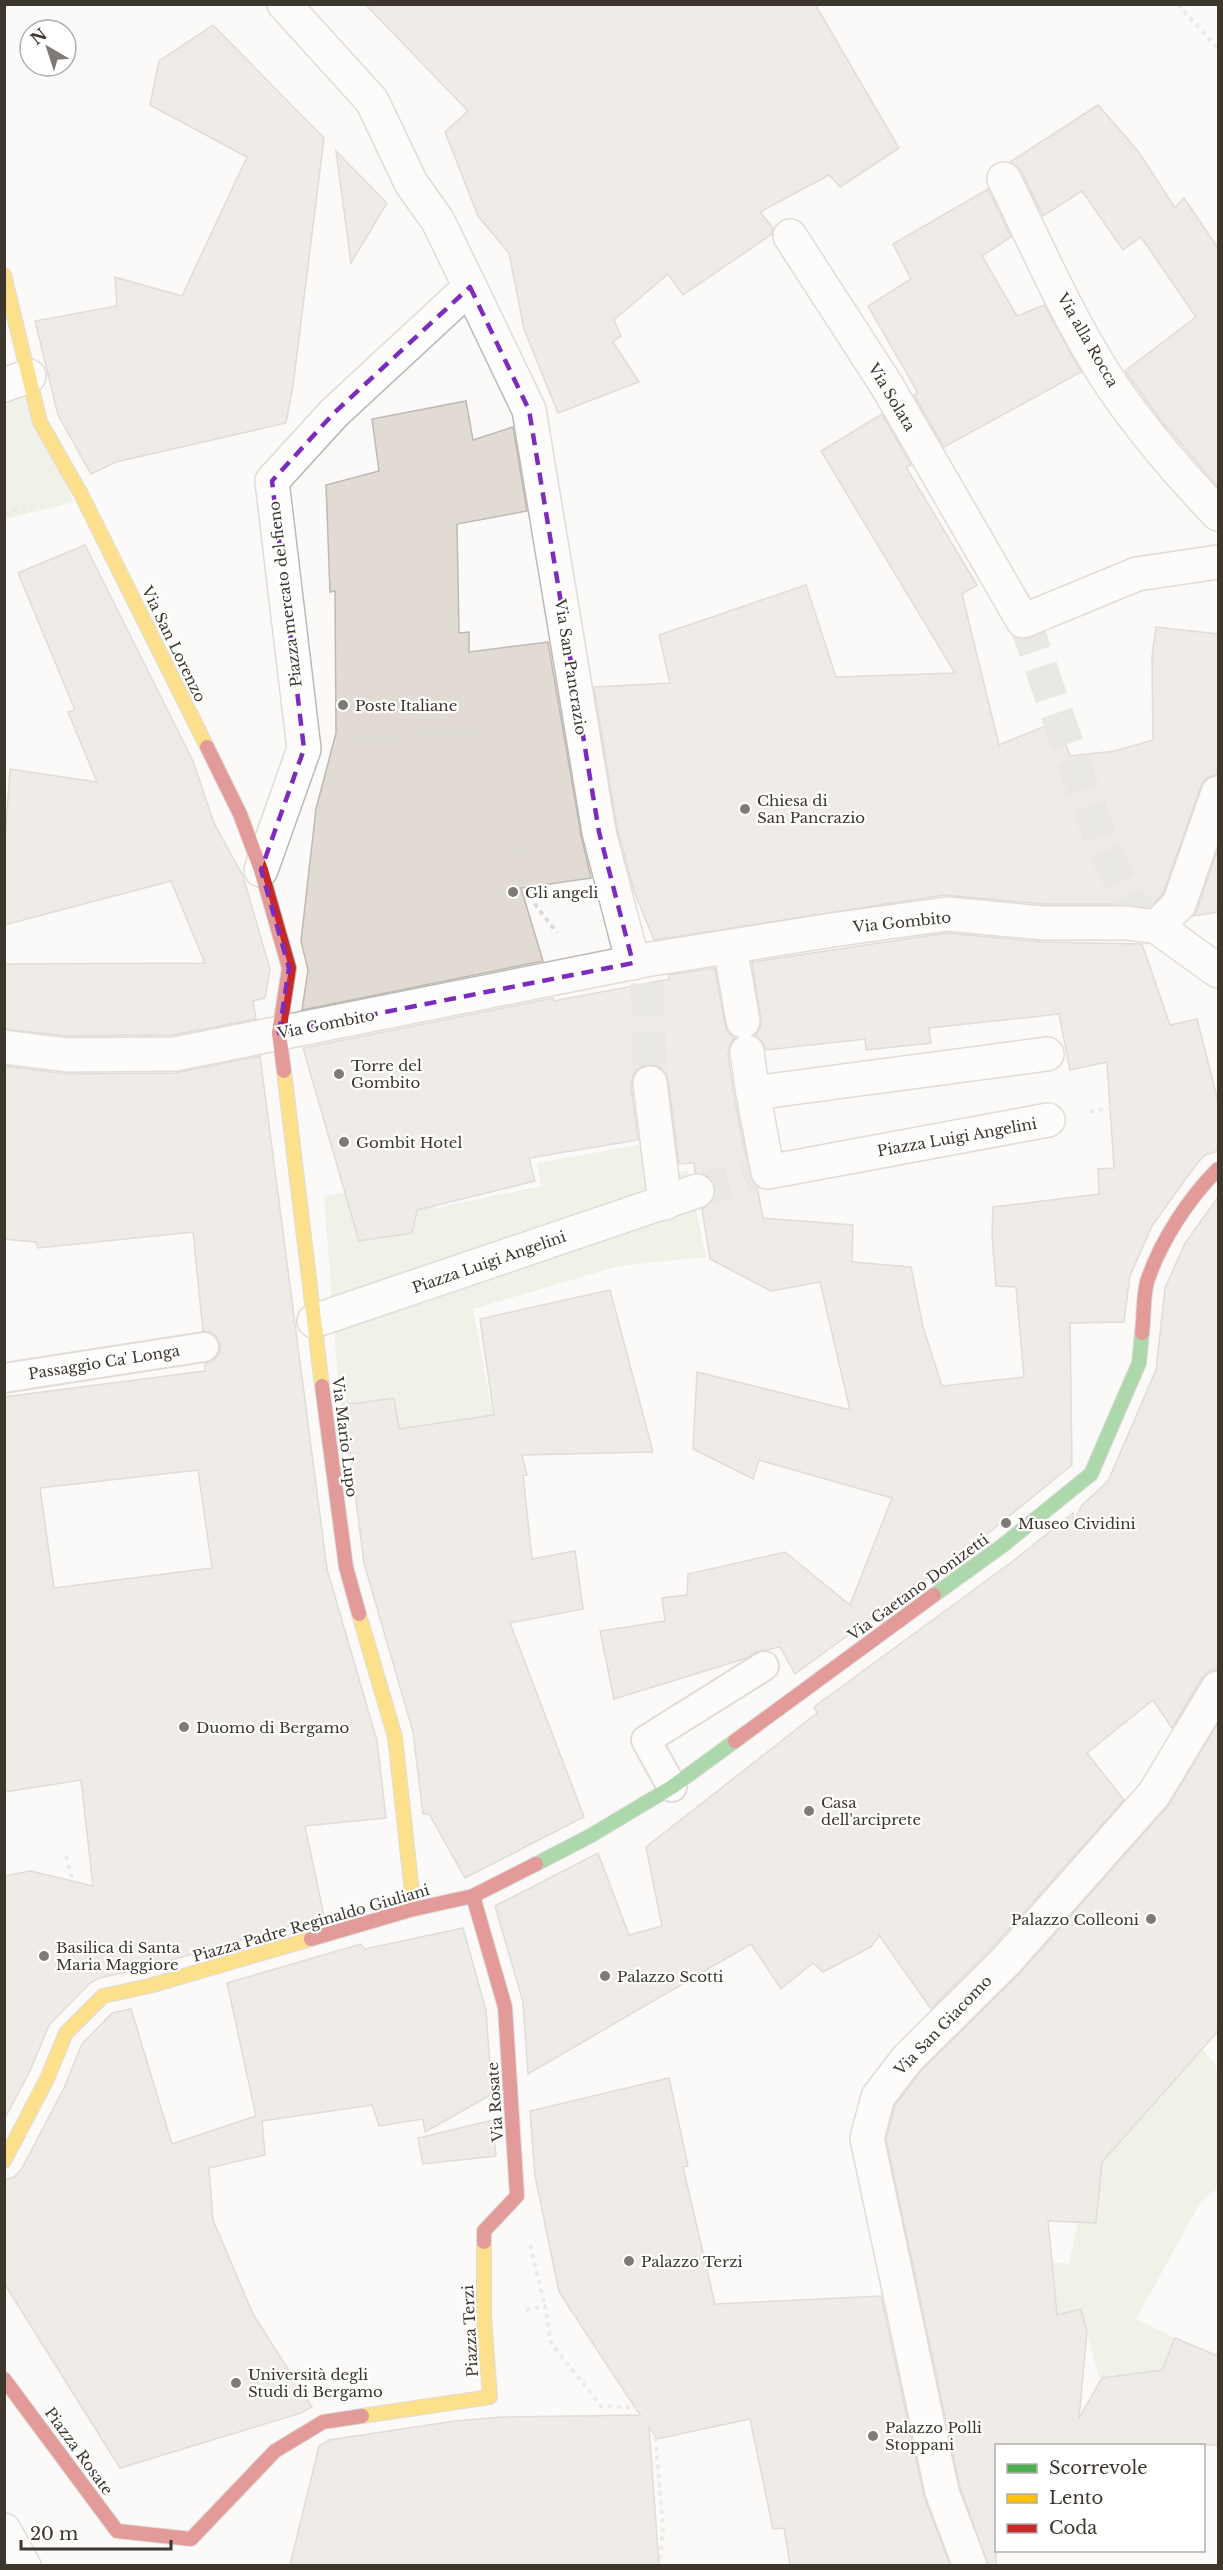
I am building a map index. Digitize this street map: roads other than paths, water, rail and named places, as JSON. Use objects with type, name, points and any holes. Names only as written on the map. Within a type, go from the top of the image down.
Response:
[{"type":"street","points":[[284,4],[372,101],[411,183],[438,221],[470,287]]},
{"type":"street","name":"Via alla Rocca","points":[[1004,179],[1079,330],[1105,376],[1177,471],[1218,514]]},
{"type":"street","name":"Via Solata","points":[[790,237],[887,386],[1023,621],[1137,574],[1218,562]]},
{"type":"street","name":"Via San Lorenzo","points":[[4,275],[17,381],[81,494],[240,814],[261,870],[289,968],[279,1033]]},
{"type":"street","name":"Via San Pancrazio","points":[[470,287],[529,410],[599,832],[641,969]]},
{"type":"street","name":"Piazza mercato del fieno","points":[[261,870],[304,749],[272,481],[334,413],[470,287]]},
{"type":"street","points":[[1157,927],[1179,904],[1218,793]]},
{"type":"street","name":"Via Gombito","points":[[4,1047],[67,1055],[175,1054],[565,976],[641,969],[730,947],[947,914],[1043,923],[1127,923],[1157,927],[1218,971]]},
{"type":"street","points":[[1187,948],[1218,940]]},
{"type":"street","name":"Piazza Luigi Angelini","points":[[730,947],[768,1172],[1048,1120]]},
{"type":"street","name":"Via Mario Lupo","points":[[279,1033],[304,1322],[346,1567],[395,1737],[412,1892],[410,1911]]},
{"type":"street","points":[[753,1093],[1047,1054]]},
{"type":"street","points":[[650,1083],[665,1203]]},
{"type":"street","name":"Via Gaetano Donizetti","points":[[473,1896],[590,1836],[672,1787],[975,1567],[1091,1474],[1140,1363],[1147,1283],[1169,1234],[1208,1179],[1218,1169]]},
{"type":"street","name":"Piazza Luigi Angelini","points":[[304,1322],[697,1191]]},
{"type":"street","name":"Via San Giacomo","points":[[970,2565],[940,2481],[867,2138],[872,2117],[878,2097],[907,2059],[1006,1960],[1154,1794],[1218,1688]]},
{"type":"street","name":"Piazza Padre Reginaldo Giuliani","points":[[4,2161],[47,2079],[66,2033],[103,1996],[149,1986],[410,1911],[473,1896]]},
{"type":"street","name":"Via Rosate","points":[[473,1896],[505,2007],[517,2196]]},
{"type":"street","name":"Piazza Terzi","points":[[275,2451],[323,2422],[490,2397],[484,2318],[484,2231],[517,2196]]},
{"type":"street","name":"Piazza Rosate","points":[[4,2379],[117,2531],[191,2539],[275,2451]]},
{"type":"street","points":[[4,2530],[24,2565]]},
{"type":"lane","name":"Passaggio Ca' Longa","points":[[4,1377],[204,1347]]},
{"type":"lane","points":[[672,1787],[645,1740],[764,1666]]},
{"type":"tunnel","points":[[1023,621],[1104,850],[1131,903],[1157,927]]},
{"type":"tunnel","points":[[647,983],[650,1083]]},
{"type":"tunnel","points":[[697,1191],[755,1174]]},
{"type":"place","name":"Poste Italiane","points":[[343,705]]},
{"type":"place","name":"Chiesa di San Pancrazio","points":[[745,809]]},
{"type":"place","name":"Gli angeli","points":[[513,892]]},
{"type":"place","name":"Torre del Gombito","points":[[339,1074]]},
{"type":"place","name":"Gombit Hotel","points":[[344,1142]]},
{"type":"place","name":"Museo Cividini","points":[[1006,1523]]},
{"type":"place","name":"Duomo di Bergamo","points":[[184,1727]]},
{"type":"place","name":"Casa dell'arciprete","points":[[809,1811]]},
{"type":"place","name":"Palazzo Colleoni","points":[[1151,1919]]},
{"type":"place","name":"Basilica di Santa Maria Maggiore","points":[[44,1956]]},
{"type":"place","name":"Palazzo Scotti","points":[[605,1976]]},
{"type":"place","name":"Palazzo Terzi","points":[[629,2261]]},
{"type":"place","name":"Università degli Studi di Bergamo","points":[[236,2383]]},
{"type":"place","name":"Palazzo Polli Stoppani","points":[[873,2436]]}]
